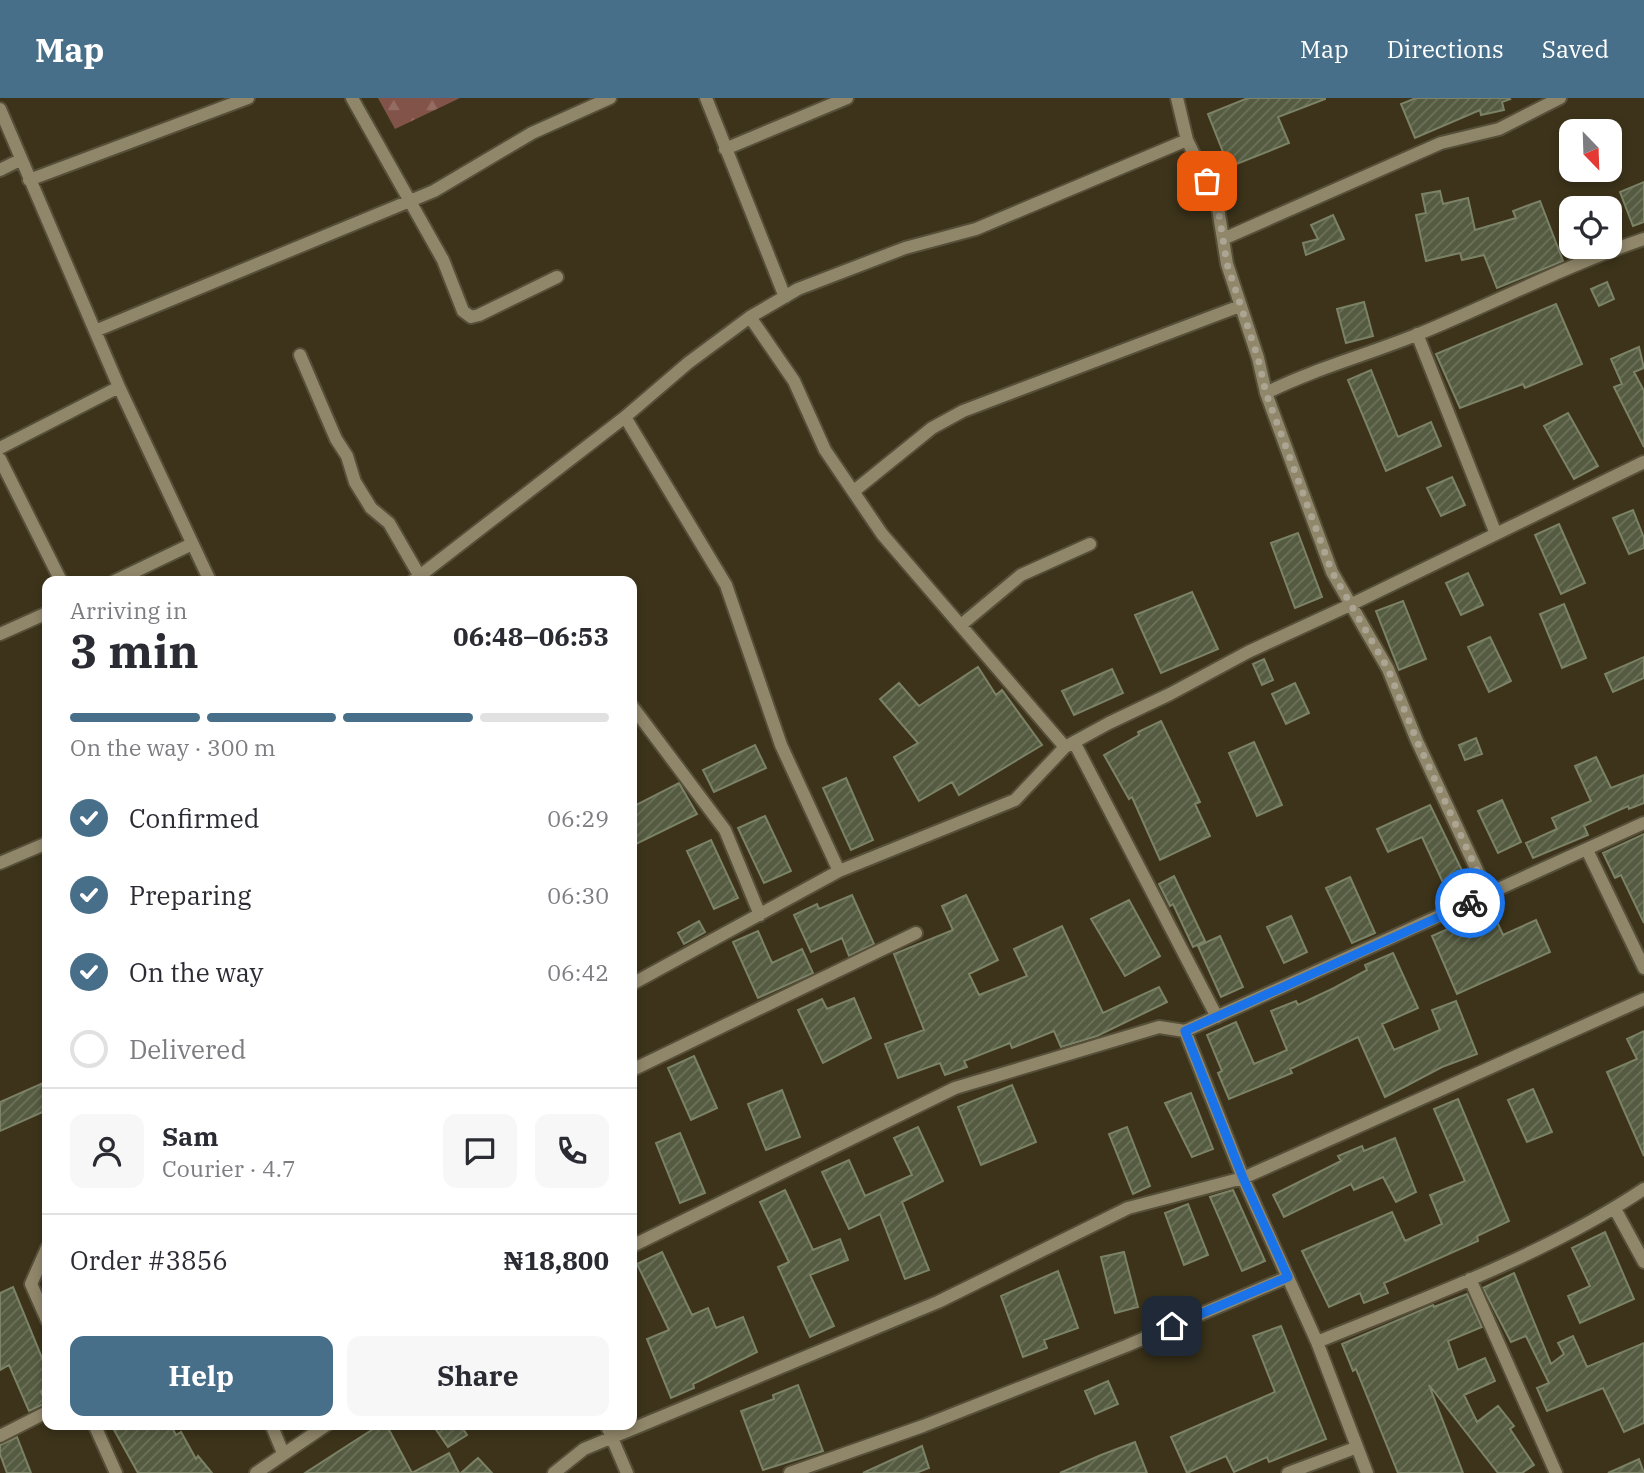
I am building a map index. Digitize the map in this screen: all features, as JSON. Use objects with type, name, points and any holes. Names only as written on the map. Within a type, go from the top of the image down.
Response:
[{"type":"street","points":[[29,180],[248,98]]},
{"type":"street","points":[[352,98],[443,260],[463,311],[471,317],[557,277]]},
{"type":"street","points":[[95,331],[434,191],[532,133],[610,98]]},
{"type":"street","points":[[706,98],[785,297]]},
{"type":"street","points":[[724,149],[847,98]]},
{"type":"street","points":[[1177,98],[1187,140],[1217,202],[1223,239],[1240,306],[1258,358],[1266,393],[1332,572],[1388,669],[1417,741],[1488,894]]},
{"type":"street","points":[[1223,239],[1441,143],[1499,129],[1560,98]]},
{"type":"street","points":[[0,109],[119,387],[208,576]]},
{"type":"street","points":[[419,576],[625,416],[688,363],[750,317],[798,289],[905,248],[976,229],[1187,140]]},
{"type":"street","points":[[0,170],[20,160]]},
{"type":"street","points":[[1266,393],[1306,374],[1417,334],[1577,262],[1644,239]]},
{"type":"street","points":[[854,491],[932,428],[963,411],[1240,306]]},
{"type":"street","points":[[750,317],[794,381],[825,450],[882,534],[1070,744],[1217,1017]]},
{"type":"street","points":[[1417,334],[1496,534]]},
{"type":"street","points":[[300,355],[336,439],[347,456],[355,481],[371,508],[389,523],[415,576]]},
{"type":"street","points":[[0,448],[119,387]]},
{"type":"street","points":[[625,416],[726,585],[781,745],[839,871]]},
{"type":"street","points":[[0,459],[58,576]]},
{"type":"street","points":[[637,981],[839,871],[1016,800],[1070,744],[1248,652],[1644,462]]},
{"type":"street","points":[[125,576],[192,544]]},
{"type":"street","points":[[961,625],[1021,575],[1090,544]]},
{"type":"street","points":[[0,634],[42,615]]},
{"type":"street","points":[[637,713],[724,830],[760,915]]},
{"type":"street","points":[[637,1244],[955,1088],[1146,1030],[1169,1027],[1185,1031],[1644,823]]},
{"type":"street","points":[[0,863],[42,846]]},
{"type":"street","points":[[1587,850],[1644,968]]},
{"type":"street","points":[[637,1068],[916,933]]},
{"type":"street","points":[[637,1427],[938,1302],[1128,1208],[1243,1178],[1644,999]]},
{"type":"street","points":[[1185,1031],[1243,1178],[1317,1342],[1355,1448],[1367,1473]]},
{"type":"street","points":[[1317,1342],[1470,1279],[1615,1209],[1644,1189]]},
{"type":"street","points":[[1615,1209],[1644,1262]]},
{"type":"street","points":[[42,1259],[31,1284],[42,1309]]},
{"type":"street","points":[[790,1473],[923,1426],[1126,1346],[1288,1277]]},
{"type":"street","points":[[1470,1279],[1556,1473]]},
{"type":"street","points":[[0,1436],[42,1415]]},
{"type":"street","points":[[97,1430],[116,1473]]},
{"type":"street","points":[[273,1430],[283,1454]]},
{"type":"street","points":[[256,1473],[319,1430]]},
{"type":"street","points":[[608,1430],[627,1473]]},
{"type":"street","points":[[554,1473],[584,1449],[630,1430]]},
{"type":"street","points":[[1288,1473],[1355,1448]]},
{"type":"green space","points":[[378,98],[460,98],[395,129]]},
{"type":"building","points":[[1248,98],[1325,99],[1278,117],[1289,143],[1229,167],[1208,114]]},
{"type":"building","points":[[1416,98],[1510,99],[1502,102],[1504,110],[1481,115],[1480,110],[1415,138],[1401,104]]},
{"type":"building","points":[[1644,182],[1644,222],[1633,226],[1620,192]]},
{"type":"building","points":[[1440,191],[1443,204],[1468,198],[1475,230],[1516,218],[1513,211],[1540,201],[1559,251],[1559,259],[1563,261],[1497,288],[1484,255],[1462,260],[1460,253],[1426,261],[1416,215],[1426,213],[1422,194]]},
{"type":"building","points":[[1333,215],[1344,239],[1306,255],[1303,243],[1318,239],[1311,225]]},
{"type":"building","points":[[1607,282],[1614,299],[1599,306],[1591,289]]},
{"type":"building","points":[[1364,302],[1373,336],[1346,343],[1337,309]]},
{"type":"building","points":[[1556,304],[1582,364],[1525,388],[1523,384],[1460,408],[1436,354]]},
{"type":"building","points":[[1639,347],[1644,368],[1634,372],[1644,391],[1644,447],[1614,387],[1622,384],[1611,359]]},
{"type":"building","points":[[1371,370],[1398,437],[1431,422],[1441,446],[1386,471],[1348,380]]},
{"type":"building","points":[[1568,413],[1598,466],[1574,479],[1544,426]]},
{"type":"building","points":[[1452,477],[1465,505],[1441,516],[1427,488]]},
{"type":"building","points":[[1633,510],[1644,538],[1644,548],[1629,554],[1613,518]]},
{"type":"building","points":[[1559,524],[1585,583],[1561,594],[1535,535]]},
{"type":"building","points":[[1298,533],[1322,597],[1295,608],[1271,543]]},
{"type":"building","points":[[1468,573],[1483,605],[1461,615],[1446,583]]},
{"type":"building","points":[[1192,592],[1218,649],[1161,673],[1135,615]]},
{"type":"building","points":[[1403,601],[1426,659],[1399,670],[1376,611]]},
{"type":"building","points":[[1564,604],[1586,658],[1562,668],[1540,614]]},
{"type":"building","points":[[1490,637],[1511,681],[1489,692],[1468,647]]},
{"type":"building","points":[[1644,657],[1644,678],[1613,692],[1605,674]]},
{"type":"building","points":[[1264,659],[1273,680],[1262,685],[1253,664]]},
{"type":"building","points":[[978,667],[996,695],[1002,690],[1042,745],[959,795],[952,782],[919,801],[894,757],[918,743],[880,699],[899,683],[919,706]]},
{"type":"building","points":[[1112,669],[1123,693],[1074,715],[1062,691]]},
{"type":"building","points":[[1295,683],[1309,713],[1286,724],[1272,694]]},
{"type":"building","points":[[1161,721],[1200,802],[1195,804],[1210,836],[1160,860],[1132,797],[1129,799],[1104,755],[1139,735],[1138,732]]},
{"type":"building","points":[[1476,738],[1482,754],[1465,760],[1459,745]]},
{"type":"building","points":[[1254,742],[1282,805],[1257,816],[1229,753]]},
{"type":"building","points":[[755,745],[766,768],[714,792],[703,770]]},
{"type":"building","points":[[1596,757],[1611,788],[1644,775],[1644,803],[1629,809],[1628,806],[1584,826],[1588,835],[1533,858],[1526,843],[1557,829],[1552,818],[1591,801],[1575,766]]},
{"type":"building","points":[[846,778],[873,840],[851,850],[823,788]]},
{"type":"building","points":[[679,783],[697,814],[637,844],[637,804]]},
{"type":"building","points":[[1502,800],[1521,842],[1498,853],[1478,811]]},
{"type":"building","points":[[1430,805],[1472,891],[1451,900],[1422,837],[1388,852],[1377,829]]},
{"type":"building","points":[[765,816],[791,871],[764,883],[738,828]]},
{"type":"building","points":[[1644,834],[1644,923],[1621,875],[1615,878],[1603,853]]},
{"type":"building","points":[[711,840],[738,898],[714,909],[687,851]]},
{"type":"building","points":[[1174,876],[1205,941],[1193,947],[1173,904],[1170,906],[1159,884]]},
{"type":"building","points":[[1350,877],[1375,933],[1352,943],[1326,888]]},
{"type":"building","points":[[852,895],[874,944],[849,956],[842,938],[811,952],[794,915],[817,904],[819,909]]},
{"type":"building","points":[[966,895],[998,960],[969,974],[979,995],[1027,976],[1014,949],[1062,926],[1103,1013],[1159,987],[1167,1002],[1097,1036],[1061,1047],[1054,1031],[1012,1048],[1010,1043],[964,1061],[967,1067],[945,1075],[940,1063],[898,1078],[885,1044],[924,1030],[894,954],[953,930],[942,906]]},
{"type":"building","points":[[1129,900],[1160,956],[1125,976],[1091,919]]},
{"type":"building","points":[[1490,906],[1503,935],[1536,920],[1550,952],[1457,994],[1432,936],[1468,920],[1465,914]]},
{"type":"building","points":[[1291,916],[1307,952],[1284,963],[1267,927]]},
{"type":"building","points":[[699,921],[705,932],[684,944],[678,933]]},
{"type":"building","points":[[758,931],[772,963],[802,949],[813,973],[758,998],[733,942]]},
{"type":"building","points":[[1220,936],[1243,987],[1221,997],[1198,946]]},
{"type":"building","points":[[1393,953],[1418,1008],[1382,1024],[1394,1050],[1440,1030],[1432,1010],[1456,1001],[1477,1054],[1442,1067],[1385,1097],[1358,1037],[1290,1069],[1292,1073],[1229,1099],[1218,1073],[1222,1071],[1207,1035],[1236,1022],[1254,1064],[1287,1050],[1271,1011],[1296,1001],[1298,1005],[1334,988],[1367,970],[1365,965]]},
{"type":"building","points":[[854,998],[871,1038],[823,1063],[798,1010],[822,999],[827,1009]]},
{"type":"building","points":[[1644,1031],[1644,1156],[1607,1072],[1637,1059],[1627,1039]]},
{"type":"building","points":[[694,1056],[717,1108],[691,1120],[668,1068]]},
{"type":"building","points":[[42,1083],[42,1112],[0,1131],[0,1102]]},
{"type":"building","points":[[1012,1085],[1036,1142],[981,1165],[958,1107]]},
{"type":"building","points":[[1533,1089],[1552,1132],[1527,1142],[1508,1100]]},
{"type":"building","points":[[782,1090],[800,1137],[766,1150],[748,1104]]},
{"type":"building","points":[[1191,1093],[1213,1149],[1192,1157],[1165,1103]]},
{"type":"building","points":[[1458,1099],[1509,1221],[1477,1236],[1478,1241],[1384,1283],[1388,1293],[1364,1303],[1360,1293],[1329,1307],[1302,1251],[1392,1212],[1405,1241],[1442,1224],[1430,1195],[1465,1181],[1434,1109]]},
{"type":"building","points":[[918,1127],[943,1181],[902,1202],[929,1270],[905,1279],[880,1214],[849,1229],[822,1172],[849,1160],[865,1196],[912,1175],[894,1138]]},
{"type":"building","points":[[1127,1127],[1150,1186],[1133,1194],[1109,1134]]},
{"type":"building","points":[[680,1133],[705,1193],[680,1203],[656,1143]]},
{"type":"building","points":[[1395,1138],[1416,1192],[1396,1202],[1383,1177],[1354,1190],[1351,1184],[1284,1217],[1273,1195],[1341,1161],[1338,1156],[1362,1146],[1364,1151]]},
{"type":"building","points":[[785,1190],[813,1250],[840,1239],[848,1260],[810,1275],[834,1326],[810,1337],[778,1267],[789,1262],[760,1202]]},
{"type":"building","points":[[1233,1190],[1265,1261],[1242,1271],[1210,1197]]},
{"type":"building","points":[[1188,1204],[1208,1255],[1184,1265],[1165,1213]]},
{"type":"building","points":[[1605,1232],[1634,1299],[1580,1323],[1568,1296],[1590,1286],[1572,1248]]},
{"type":"building","points":[[662,1252],[692,1315],[708,1308],[716,1328],[743,1317],[757,1352],[671,1398],[647,1339],[669,1330],[637,1264]]},
{"type":"building","points":[[1124,1252],[1138,1307],[1115,1313],[1101,1257]]},
{"type":"building","points":[[1058,1271],[1078,1328],[1044,1340],[1047,1348],[1023,1357],[1001,1296]]},
{"type":"building","points":[[1514,1273],[1551,1364],[1564,1354],[1558,1343],[1573,1336],[1587,1367],[1644,1343],[1644,1423],[1624,1432],[1603,1388],[1547,1411],[1537,1388],[1549,1383],[1526,1336],[1511,1342],[1483,1288]]},
{"type":"building","points":[[13,1287],[42,1358],[42,1405],[29,1411],[9,1365],[0,1370],[0,1293]]},
{"type":"building","points":[[1467,1294],[1482,1327],[1448,1341],[1458,1370],[1485,1358],[1495,1381],[1464,1395],[1477,1422],[1498,1406],[1514,1426],[1510,1429],[1534,1465],[1522,1473],[1498,1473],[1429,1385],[1463,1473],[1398,1473],[1356,1369],[1353,1371],[1342,1344],[1433,1305],[1434,1307]]},
{"type":"building","points":[[1281,1326],[1326,1439],[1269,1462],[1267,1457],[1234,1472],[1226,1456],[1187,1473],[1171,1437],[1275,1392],[1253,1336]]},
{"type":"building","points":[[1108,1381],[1118,1404],[1095,1414],[1085,1391]]},
{"type":"building","points":[[798,1385],[823,1451],[763,1470],[741,1411],[774,1399],[773,1395]]},
{"type":"building","points":[[114,1430],[173,1430],[176,1435],[181,1432],[196,1459],[198,1456],[212,1473],[138,1473]]},
{"type":"building","points":[[372,1430],[389,1430],[412,1473],[305,1473]]},
{"type":"building","points":[[436,1430],[464,1430],[467,1435],[448,1447]]},
{"type":"building","points":[[17,1437],[31,1473],[7,1473],[0,1454],[0,1445]]},
{"type":"building","points":[[1135,1442],[1147,1473],[1060,1473],[1101,1455]]},
{"type":"building","points":[[922,1446],[929,1468],[916,1473],[863,1473]]},
{"type":"building","points":[[449,1453],[459,1473],[412,1473]]},
{"type":"building","points":[[478,1458],[492,1473],[461,1473]]},
{"type":"building","points":[[1639,1459],[1644,1473],[1608,1473]]},
{"type":"way so far","points":[[1207,181],[1217,202],[1227,264],[1258,358],[1280,439],[1332,572],[1388,669],[1417,741],[1488,894],[1470,903]]},
{"type":"route","points":[[1172,1326],[1288,1277],[1243,1178],[1185,1031],[1470,903]]}]
